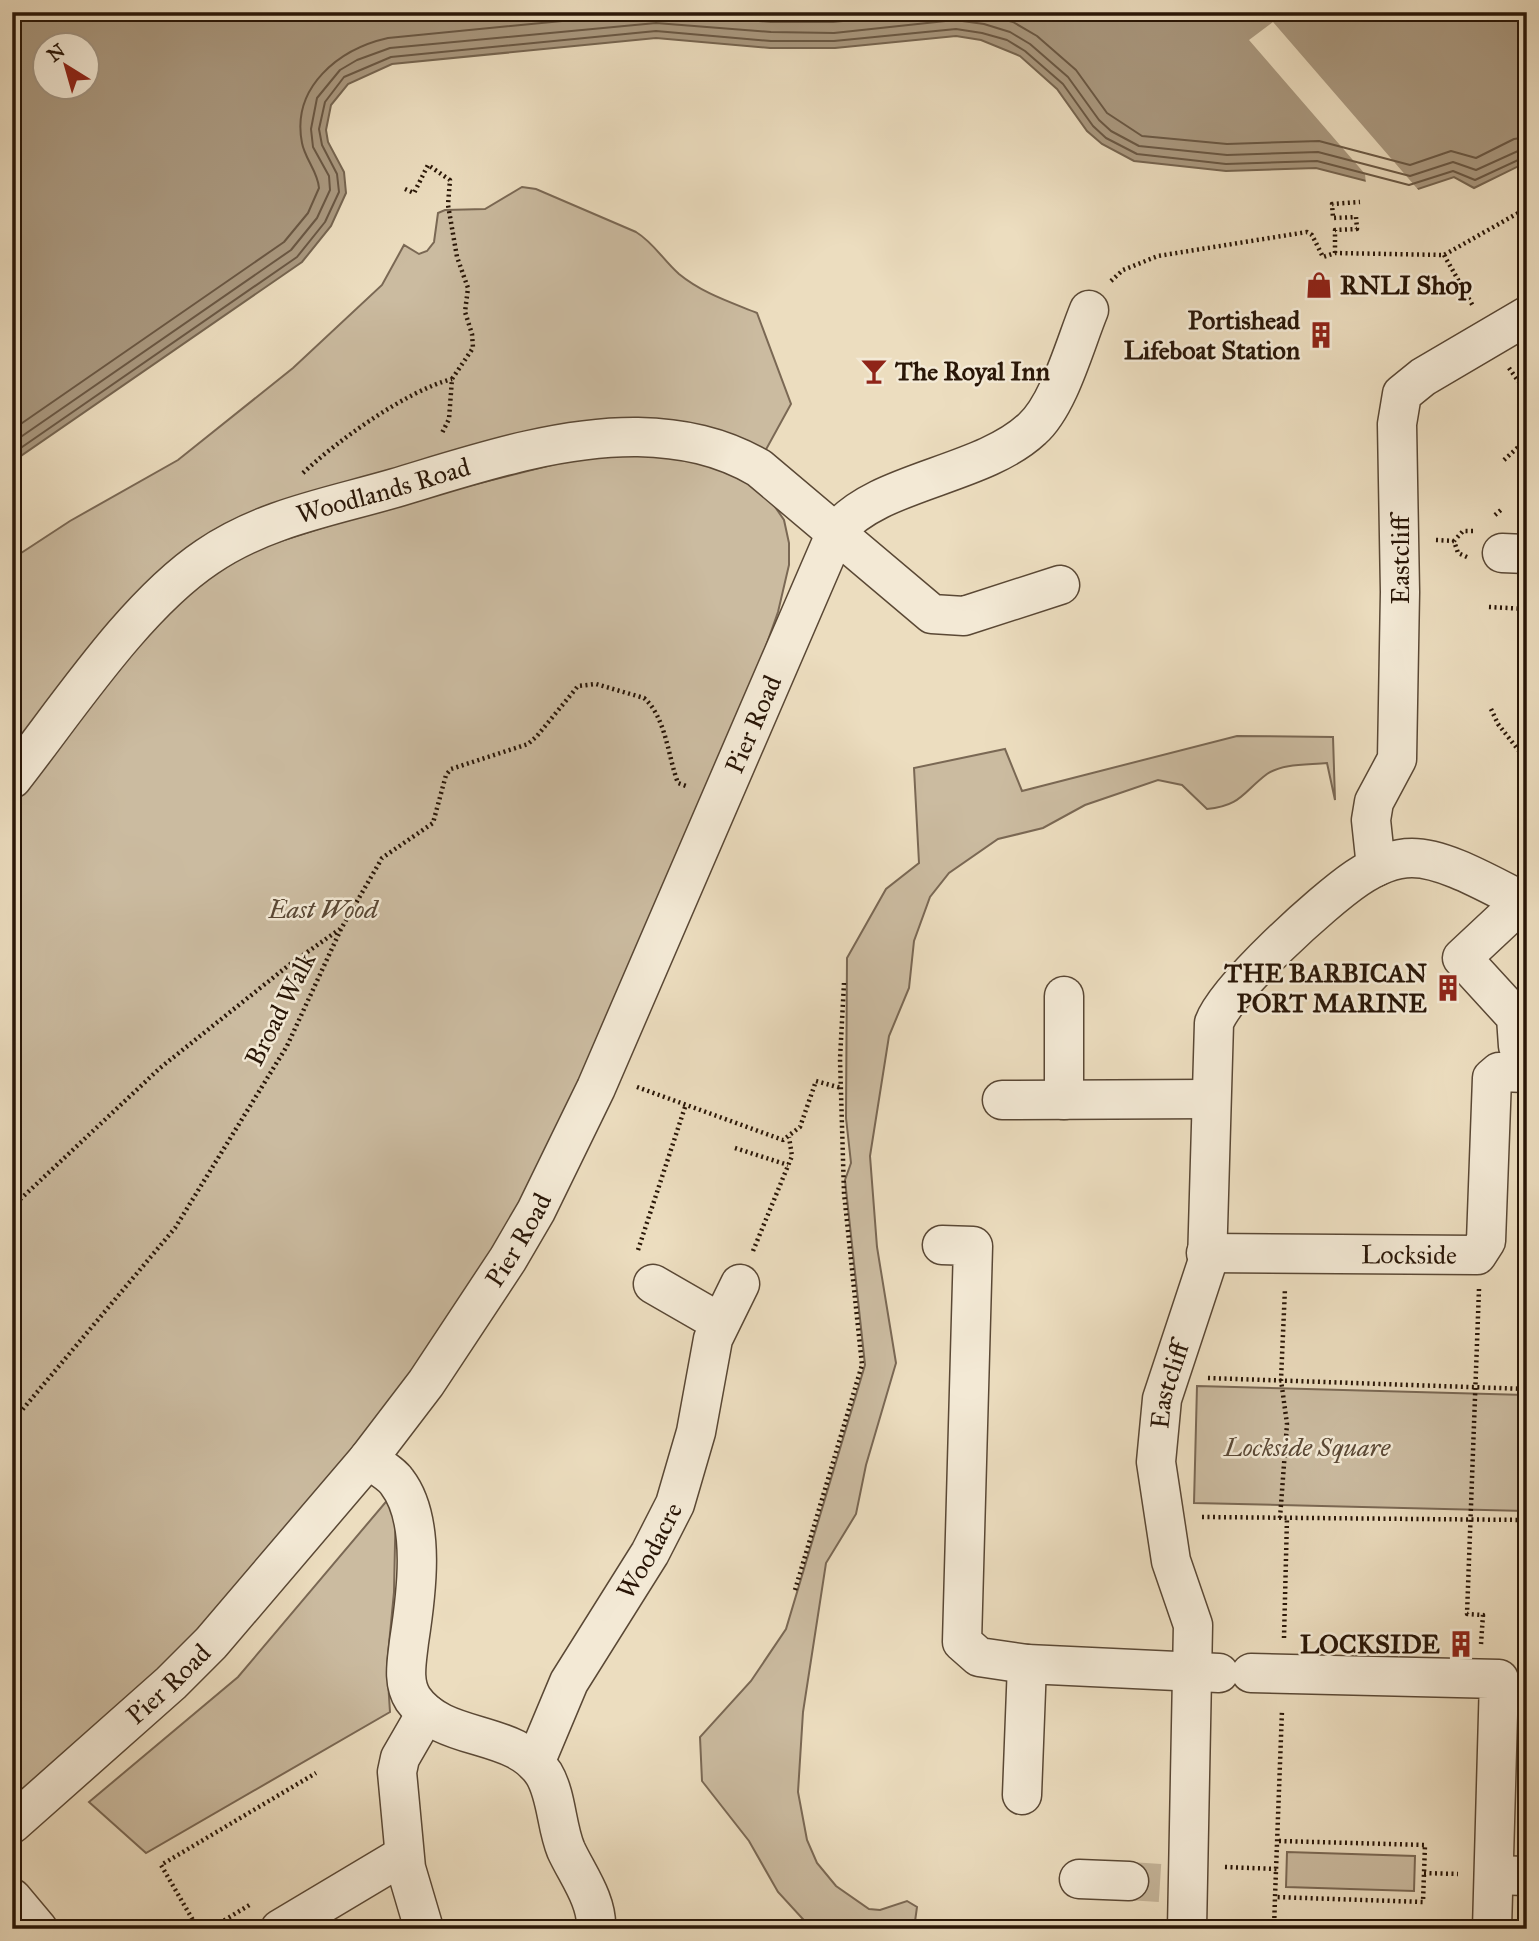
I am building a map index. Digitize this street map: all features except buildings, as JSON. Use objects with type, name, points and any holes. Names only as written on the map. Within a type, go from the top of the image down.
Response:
[{"type":"street","name":"Pier Road","points":[[12,1824],[171,1683],[211,1643],[368,1459],[473,1315],[536,1211],[596,1088],[717,802],[836,532],[856,510],[1009,447],[1033,429],[1047,412],[1090,310]]},
{"type":"street","name":"Eastcliff","points":[[1376,867],[1371,820],[1374,802],[1397,760],[1400,592],[1397,424],[1402,394],[1423,377],[1527,316]]},
{"type":"street","name":"Woodlands Road","points":[[12,779],[133,626],[166,590],[206,558],[278,519],[534,451],[594,440],[636,437],[678,439],[715,447],[742,458],[759,468],[836,532]]},
{"type":"street","points":[[836,532],[932,614],[990,624],[1060,585]]},
{"type":"street","name":"Eastcliff","points":[[1187,1929],[1167,1878],[1221,1672],[1193,1625],[1171,1561],[1162,1516],[1156,1462],[1160,1409],[1178,1344],[1197,1297],[1206,1253],[1213,1031],[1223,1004],[1281,944],[1349,884],[1376,867],[1411,858],[1433,862],[1525,902]]},
{"type":"street","points":[[1522,1060],[1516,1017],[1462,958],[1525,902]]},
{"type":"street","points":[[1064,996],[1064,1100]]},
{"type":"street","name":"Lockside","points":[[1206,1253],[1468,1256],[1480,1253],[1486,1241],[1492,1078],[1522,1060]]},
{"type":"street","points":[[1002,1100],[1209,1099]]},
{"type":"street","points":[[942,1245],[973,1246],[962,1642],[971,1653],[979,1657],[1027,1664],[1499,1679],[1510,1875],[1492,1929]]},
{"type":"street","points":[[653,1284],[719,1322]]},
{"type":"street","name":"Woodacre","points":[[535,1763],[569,1682],[650,1553],[675,1504],[691,1454],[711,1347],[719,1322],[740,1284]]},
{"type":"street","points":[[368,1459],[396,1480],[409,1502],[417,1554],[406,1681],[409,1692],[426,1713],[448,1727],[525,1754],[545,1775],[562,1840],[591,1900],[596,1929]]},
{"type":"street","points":[[1022,1795],[1027,1664]]},
{"type":"street","points":[[424,1929],[404,1855],[397,1766],[426,1713]]},
{"type":"street","points":[[268,1921],[404,1855]]},
{"type":"street","points":[[1079,1882],[1167,1878]]},
{"type":"street","points":[[12,1898],[38,1929]]},
{"type":"path","points":[[298,477],[325,452],[397,405],[419,392],[452,379],[469,359],[473,341],[466,312],[468,288],[457,257],[448,205],[450,180],[428,165],[414,193],[405,189]]},
{"type":"path","points":[[1335,253],[1335,230],[1357,229],[1356,217],[1333,218],[1332,204],[1360,202]]},
{"type":"path","points":[[1123,270],[1158,256],[1307,232],[1312,235],[1323,257],[1335,253],[1444,255],[1527,208]]},
{"type":"path","points":[[1444,255],[1459,281]]},
{"type":"path","points":[[435,440],[448,424],[452,379]]},
{"type":"path","points":[[1504,460],[1527,439]]},
{"type":"path","points":[[1459,533],[1454,541],[1455,549],[1461,555],[1501,554]]},
{"type":"path","points":[[1489,607],[1527,609]]},
{"type":"path","name":"Broad Walk","points":[[12,1422],[175,1228],[287,1046],[341,929],[382,858],[433,823],[446,775],[451,769],[527,744],[537,736],[578,686],[596,684],[644,698],[656,713],[678,783],[717,802]]},
{"type":"path","points":[[1491,709],[1498,724],[1526,758]]},
{"type":"path","points":[[12,1207],[160,1068],[289,965],[341,929]]},
{"type":"path","points":[[795,1590],[862,1365],[845,1218],[841,1088],[844,983]]},
{"type":"path","points":[[637,1086],[781,1139],[789,1137],[800,1127],[816,1081],[841,1088]]},
{"type":"path","points":[[653,1284],[631,1272],[686,1104]]},
{"type":"path","points":[[740,1284],[792,1156],[789,1137]]},
{"type":"path","points":[[735,1148],[788,1165]]},
{"type":"path","points":[[1479,1679],[1483,1615],[1467,1614],[1473,1519],[1480,1253]]},
{"type":"path","points":[[1280,1518],[1287,1424],[1281,1380],[1286,1254]]},
{"type":"path","points":[[1169,1377],[1527,1389]]},
{"type":"path","points":[[1162,1516],[1527,1520]]},
{"type":"path","points":[[198,1929],[161,1866],[316,1773]]},
{"type":"path","points":[[1274,1929],[1275,1898],[1279,1841],[1424,1845],[1423,1902],[1275,1898]]},
{"type":"path","points":[[1167,1878],[1277,1869]]},
{"type":"path","points":[[210,1929],[252,1904],[268,1921]]},
{"type":"green space","points":[[522,187],[536,189],[636,232],[688,281],[757,313],[791,404],[763,455],[730,438],[278,503],[12,748],[12,559],[70,521],[178,460],[293,368],[382,285],[404,245],[419,254],[427,251],[434,242],[438,213],[445,210],[485,209]]},
{"type":"green space","name":"East Wood","points":[[587,456],[706,456],[767,495],[784,520],[789,543],[789,565],[778,612],[755,677],[599,1050],[461,1319],[211,1622],[12,1812],[12,804],[137,643],[197,583],[253,550],[400,503]]},
{"type":"green space","points":[[1237,736],[1333,737],[1335,800],[1327,763],[1273,770],[1235,801],[1207,809],[1182,785],[1158,780],[1085,805],[1043,828],[998,839],[949,873],[930,897],[914,941],[909,988],[889,1036],[870,1156],[877,1247],[896,1363],[866,1465],[856,1514],[826,1563],[803,1712],[798,1792],[807,1840],[817,1863],[836,1886],[869,1909],[880,1910],[907,1901],[917,1907],[914,1929],[812,1929],[778,1892],[749,1841],[702,1781],[700,1737],[751,1681],[786,1629],[865,1365],[845,1180],[851,1163],[846,1118],[847,958],[886,889],[919,863],[914,768],[1005,749],[1022,791]]},
{"type":"green space","name":"Lockside Square","points":[[1197,1386],[1527,1395],[1527,1511],[1194,1503]]},
{"type":"green space","points":[[390,1497],[396,1497],[394,1592],[387,1665],[390,1712],[146,1853],[89,1802],[238,1677]]},
{"type":"green space","points":[[1287,1852],[1415,1856],[1414,1891],[1286,1887]]},
{"type":"water","points":[[12,12],[1527,12],[1527,162],[1474,188],[1454,177],[1409,192],[1316,168],[1226,171],[1134,161],[1102,144],[1087,131],[1057,89],[1020,56],[981,40],[956,36],[835,48],[770,48],[656,38],[392,64],[348,84],[331,105],[326,130],[328,142],[344,172],[346,193],[331,226],[302,262],[12,462]]},
{"type":"pier","points":[[1273,22],[1421,193],[1408,195],[1366,184],[1365,174],[1249,40]]},
{"type":"tunnel","points":[[1129,1881],[1160,1883]]},
{"type":"place","name":"RNLI Shop","points":[[1319,285]]},
{"type":"place","name":"Portishead Lifeboat Station","points":[[1321,335]]},
{"type":"place","name":"The Royal Inn","points":[[874,371]]},
{"type":"place","name":"THE BARBICAN PORT MARINE","points":[[1448,988]]},
{"type":"place","name":"LOCKSIDE","points":[[1461,1644]]}]
